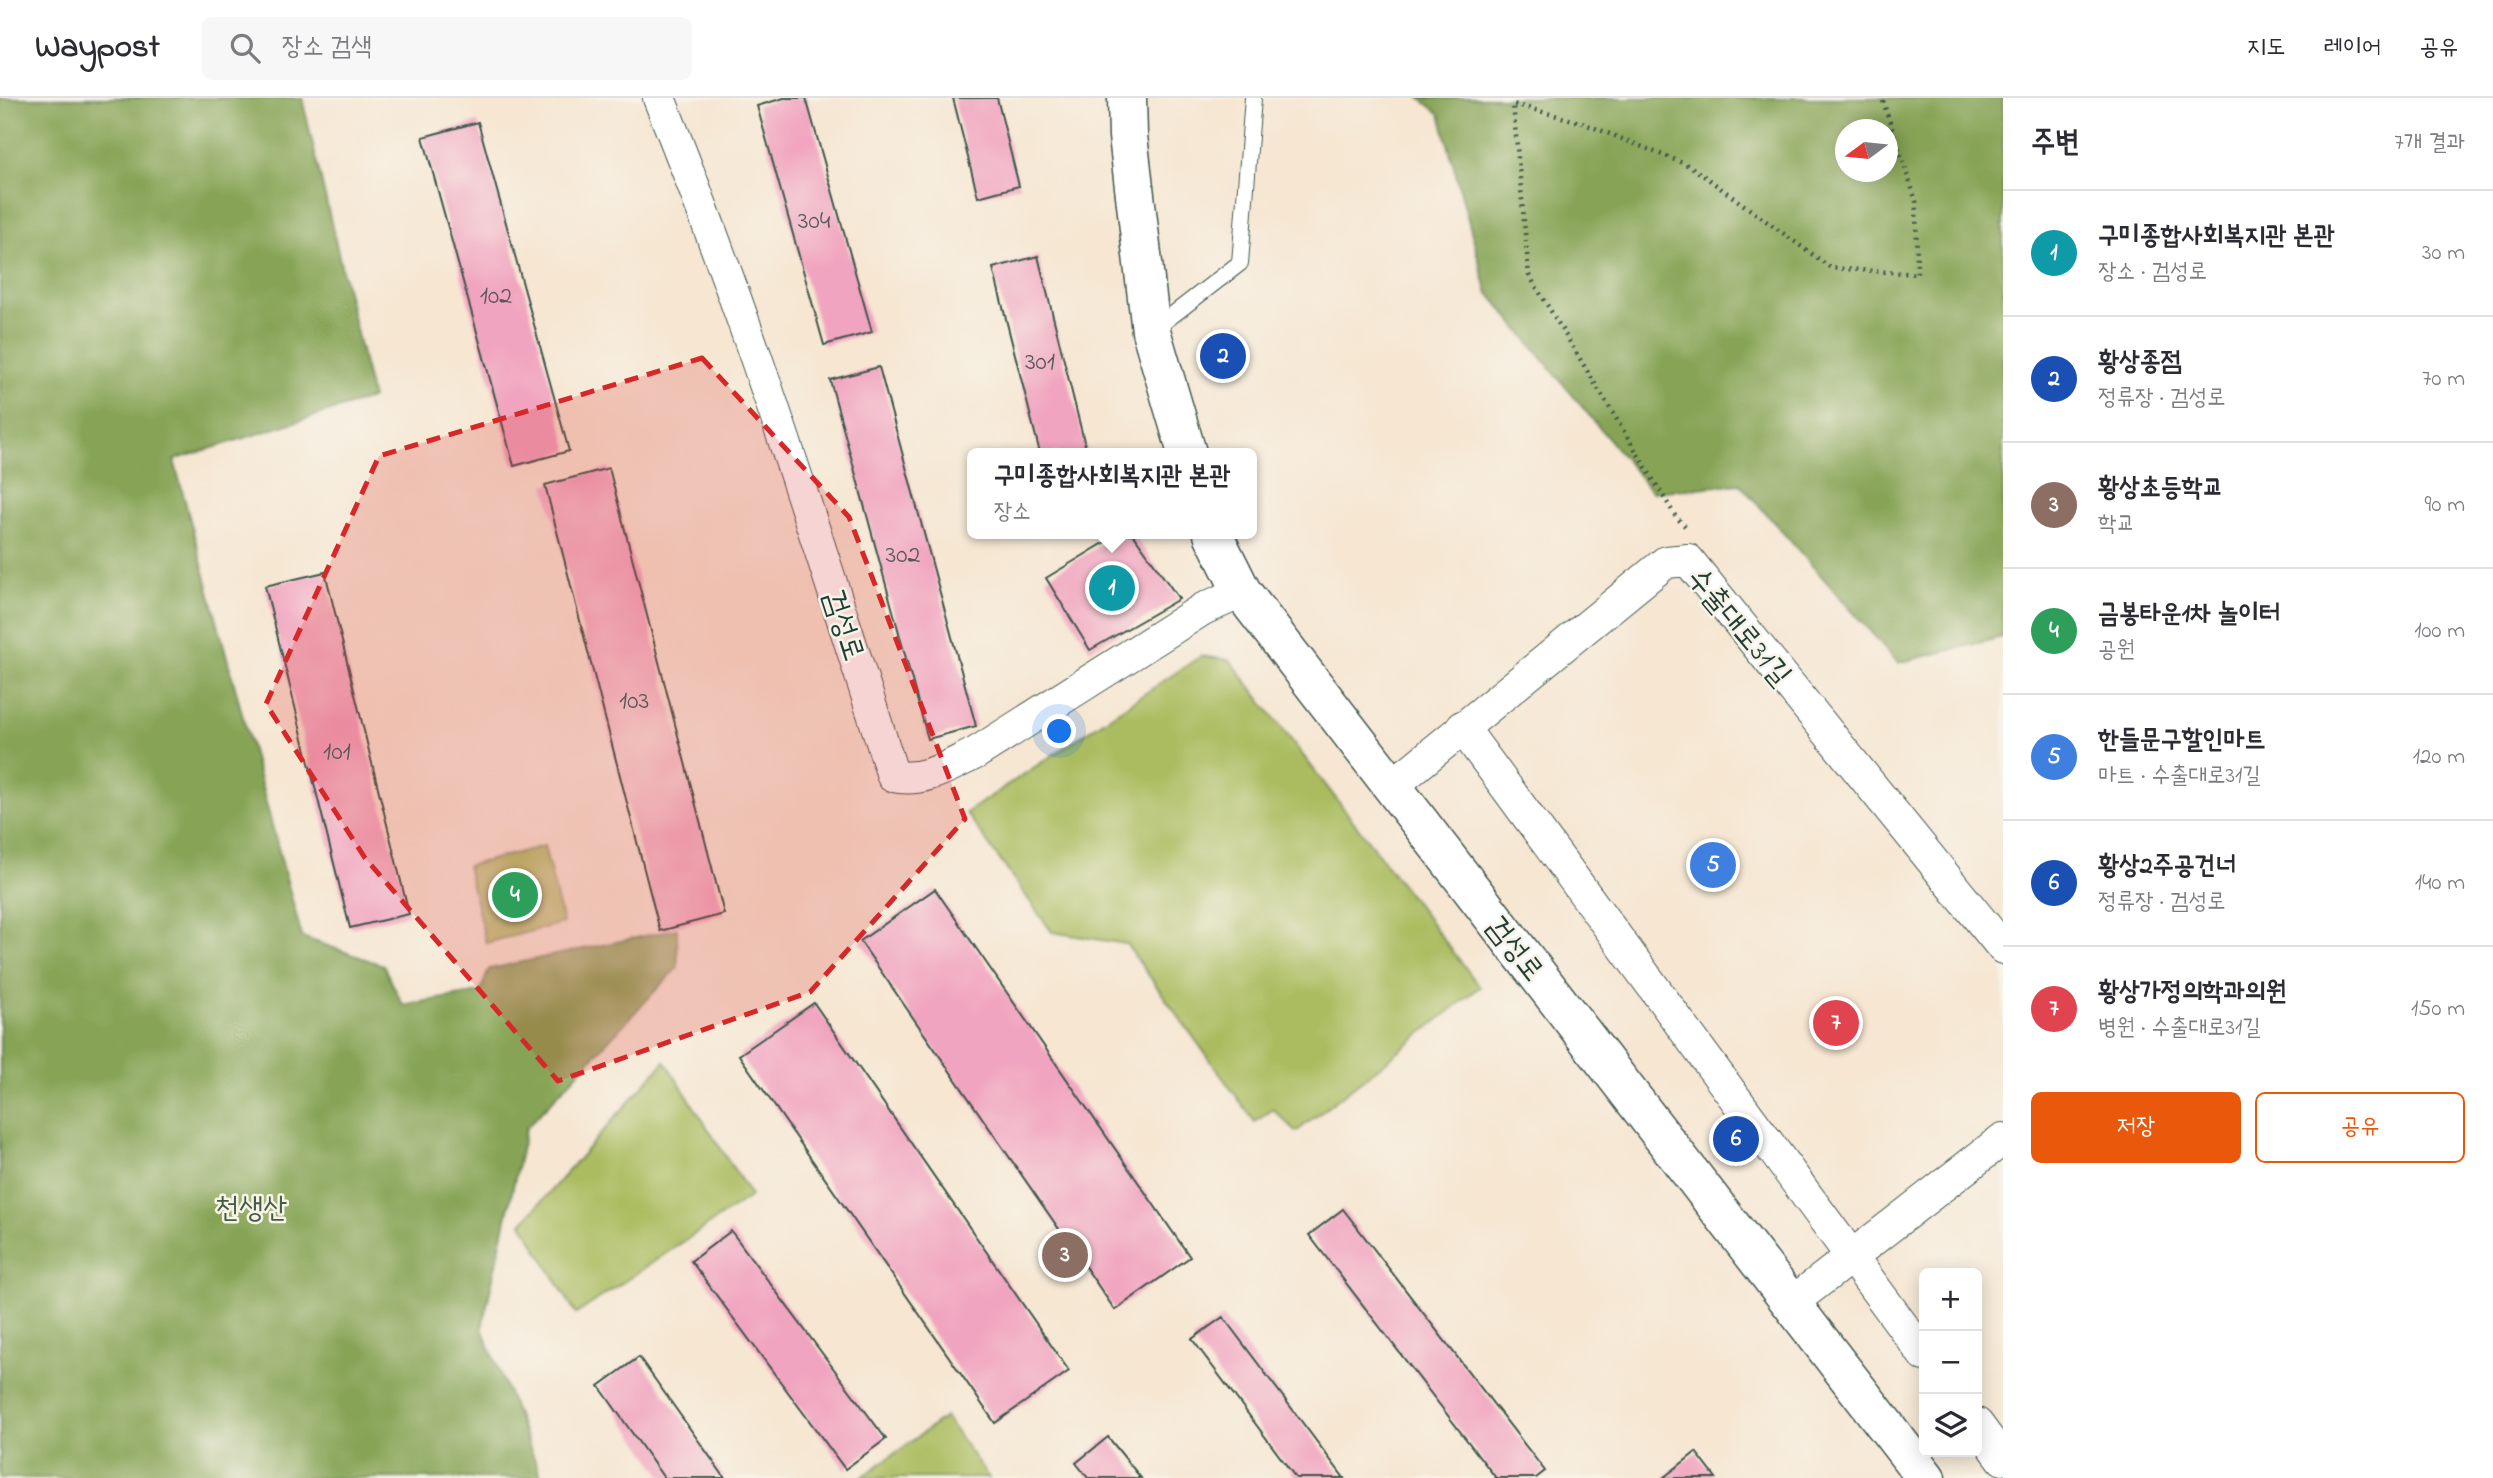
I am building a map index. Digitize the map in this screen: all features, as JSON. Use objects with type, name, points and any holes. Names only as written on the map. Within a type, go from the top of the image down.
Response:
[{"type":"street","name":"검성로","points":[[659,98],[708,218],[765,383],[893,776],[910,780],[937,772],[976,753],[1203,609],[1242,592]]},
{"type":"street","points":[[1127,98],[1128,136],[1151,331],[1186,448]]},
{"type":"street","name":"검성로","points":[[1216,539],[1242,592],[1926,1478]]},
{"type":"street","name":"수출대로31길","points":[[1392,786],[1666,562],[1688,559],[2003,948]]},
{"type":"street","points":[[1462,727],[1919,1348]]},
{"type":"street","points":[[1790,1304],[2003,1139]]},
{"type":"street","points":[[1982,1431],[2003,1459]]},
{"type":"lane","points":[[1151,331],[1240,263],[1252,98]]},
{"type":"path","points":[[1694,536],[1676,517],[1530,275],[1513,104],[1580,122],[1690,166],[1831,268],[1917,274],[1916,201],[1882,98]]},
{"type":"highlighted area","points":[[702,358],[849,517],[965,819],[810,992],[558,1081],[365,858],[266,704],[379,456]]},
{"type":"green space","name":"천생산","points":[[0,98],[302,98],[372,398],[174,460],[302,937],[383,965],[403,1005],[480,992],[489,969],[677,929],[678,967],[526,1128],[482,1328],[542,1478],[0,1478]]},
{"type":"green space","points":[[1420,98],[2003,98],[2003,637],[1898,663],[1740,484],[1652,492],[1487,291],[1440,114]]},
{"type":"green space","points":[[1201,656],[1230,660],[1480,987],[1296,1132],[1273,1109],[1255,1122],[1126,944],[1052,932],[966,813]]},
{"type":"green space","points":[[544,846],[563,923],[486,943],[467,866]]},
{"type":"green space","points":[[665,1061],[751,1196],[576,1314],[522,1223]]},
{"type":"green space","points":[[945,1417],[989,1478],[861,1478]]},
{"type":"building","points":[[784,98],[806,98],[872,332],[824,345],[757,106]]},
{"type":"building","points":[[953,98],[997,98],[1019,186],[978,197]]},
{"type":"building","points":[[478,122],[569,451],[514,466],[423,137]]},
{"type":"building","points":[[1038,256],[1086,448],[1039,448],[993,268]]},
{"type":"building","points":[[879,367],[976,726],[928,739],[830,380]]},
{"type":"building","points":[[609,468],[724,914],[660,931],[545,485]]},
{"type":"building","points":[[1111,539],[1137,539],[1179,599],[1090,650],[1046,578]]},
{"type":"building","points":[[325,572],[409,914],[350,928],[265,586]]},
{"type":"building","points":[[935,889],[1190,1257],[1115,1310],[860,941]]},
{"type":"building","points":[[814,1003],[1069,1371],[995,1423],[739,1055]]},
{"type":"building","points":[[1343,1209],[1545,1471],[1536,1478],[1496,1478],[1309,1235]]},
{"type":"building","points":[[731,1231],[886,1439],[845,1469],[691,1261]]},
{"type":"building","points":[[1223,1317],[1344,1478],[1296,1478],[1192,1339]]},
{"type":"building","points":[[639,1357],[725,1478],[664,1478],[599,1386]]},
{"type":"building","points":[[1108,1437],[1141,1478],[1088,1478],[1076,1463]]},
{"type":"building","points":[[1696,1452],[1716,1478],[1663,1478]]},
{"type":"place","name":"황상종점","points":[[1223,356]]},
{"type":"place","name":"구미종합사회복지관 본관","points":[[1112,588]]},
{"type":"place","name":"한들문구할인마트","points":[[1713,865]]},
{"type":"place","name":"금봉타운1차 놀이터","points":[[515,895]]},
{"type":"place","name":"황상가정의학과의원","points":[[1836,1023]]},
{"type":"place","name":"황상2주공건너","points":[[1736,1139]]},
{"type":"place","name":"황상초등학교","points":[[1065,1255]]}]
